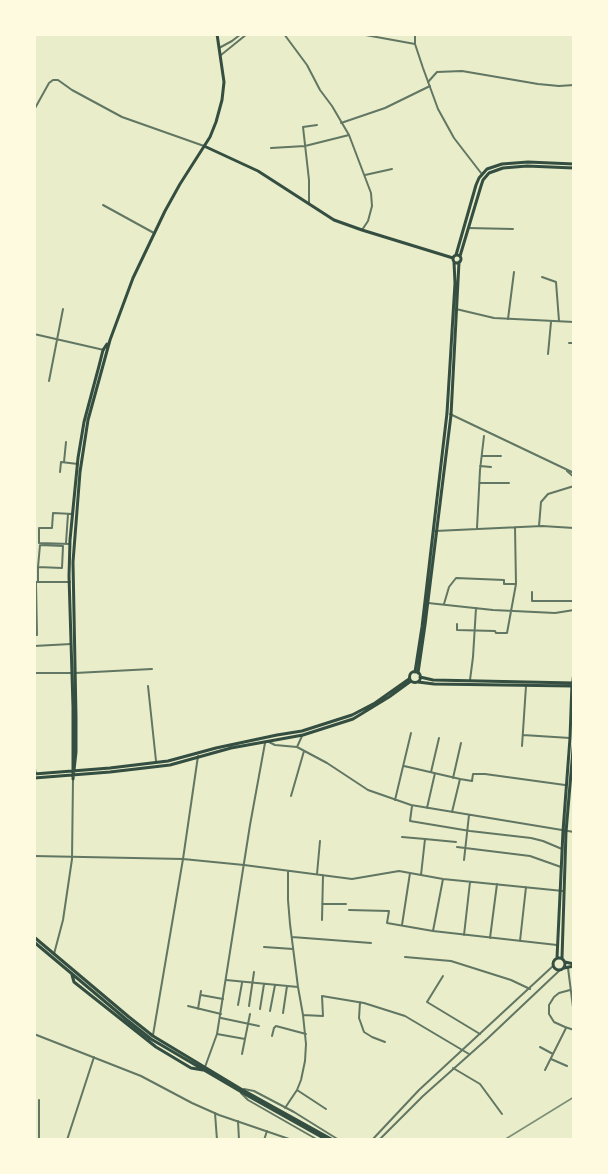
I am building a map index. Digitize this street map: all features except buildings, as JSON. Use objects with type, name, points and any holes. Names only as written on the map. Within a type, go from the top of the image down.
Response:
[{"type":"main road","points":[[73,774],[74,673],[68,544],[84,422],[105,350],[132,278],[180,184],[213,131],[222,100],[224,81],[217,34]]},
{"type":"main road","points":[[204,146],[253,169],[334,220],[456,258],[459,262],[449,414],[422,627],[418,682]]},
{"type":"main road","points":[[456,309],[456,258],[476,184],[494,166],[502,164],[573,166]]},
{"type":"main road","points":[[456,258],[468,228],[483,176]]},
{"type":"main road","points":[[74,673],[71,644],[71,582],[76,521],[88,420],[105,350]]},
{"type":"main road","points":[[418,674],[428,603],[434,531]]},
{"type":"main road","points":[[73,774],[156,763],[216,747],[303,735],[353,719],[389,698],[410,680],[410,674],[418,674],[434,680],[573,685]]},
{"type":"main road","points":[[35,776],[170,765],[302,731],[352,715],[410,680],[435,684],[573,685]]},
{"type":"main road","points":[[564,968],[561,867],[572,738],[573,685]]},
{"type":"main road","points":[[572,738],[556,958],[553,966],[556,969],[573,965]]},
{"type":"main road","points":[[34,937],[72,973],[152,1039],[205,1068]]},
{"type":"main road","points":[[34,942],[153,1036],[240,1089],[333,1140]]},
{"type":"main road","points":[[556,958],[573,965]]},
{"type":"main road","points":[[251,1095],[327,1140]]},
{"type":"street","points":[[219,48],[241,34]]},
{"type":"street","points":[[220,56],[247,34]]},
{"type":"street","points":[[284,34],[307,65],[349,135],[365,175],[371,193],[372,206],[368,221],[362,230]]},
{"type":"street","points":[[360,34],[415,44]]},
{"type":"street","points":[[415,34],[415,44],[438,108],[454,138],[483,176]]},
{"type":"street","points":[[428,82],[437,72],[462,71],[538,84],[573,85]]},
{"type":"street","points":[[34,110],[49,83],[58,80],[72,90],[126,118],[204,146]]},
{"type":"street","points":[[341,123],[385,108],[430,86]]},
{"type":"street","points":[[309,203],[303,127],[317,125]]},
{"type":"street","points":[[271,148],[320,144],[349,135]]},
{"type":"street","points":[[365,175],[392,169]]},
{"type":"street","points":[[103,205],[154,233]]},
{"type":"street","points":[[468,228],[513,229]]},
{"type":"street","points":[[508,320],[514,272]]},
{"type":"street","points":[[542,277],[556,282],[559,321]]},
{"type":"street","points":[[49,381],[63,309]]},
{"type":"street","points":[[456,309],[508,320],[573,322]]},
{"type":"street","points":[[548,354],[551,322]]},
{"type":"street","points":[[34,334],[105,350]]},
{"type":"street","points":[[569,343],[573,344]]},
{"type":"street","points":[[449,414],[573,472]]},
{"type":"street","points":[[477,528],[484,436]]},
{"type":"street","points":[[60,472],[61,462],[64,462],[66,442]]},
{"type":"street","points":[[58,452],[65,453]]},
{"type":"street","points":[[482,456],[501,456]]},
{"type":"street","points":[[64,462],[78,464]]},
{"type":"street","points":[[480,466],[491,466]]},
{"type":"street","points":[[565,469],[573,477]]},
{"type":"street","points":[[479,483],[509,483]]},
{"type":"street","points":[[539,526],[541,502],[548,494],[573,486]]},
{"type":"street","points":[[68,514],[68,544],[39,543],[39,528],[52,528],[53,513],[73,514]]},
{"type":"street","points":[[434,531],[539,526],[573,528]]},
{"type":"street","points":[[457,624],[457,630],[507,633],[516,584],[515,527]]},
{"type":"street","points":[[34,635],[37,635],[35,587],[40,545],[63,546],[62,568],[38,567]]},
{"type":"street","points":[[444,604],[449,587],[456,578],[504,580],[504,584],[516,584]]},
{"type":"street","points":[[36,582],[71,582]]},
{"type":"street","points":[[532,592],[532,601],[573,602]]},
{"type":"street","points":[[428,603],[512,611],[555,613],[573,610]]},
{"type":"street","points":[[470,681],[476,608]]},
{"type":"street","points":[[34,646],[71,644]]},
{"type":"street","points":[[34,673],[152,669]]},
{"type":"street","points":[[573,669],[573,685]]},
{"type":"street","points":[[148,686],[156,763]]},
{"type":"street","points":[[522,746],[526,686]]},
{"type":"street","points":[[395,800],[411,733]]},
{"type":"street","points":[[297,747],[303,735]]},
{"type":"street","points":[[523,735],[572,738]]},
{"type":"street","points":[[426,808],[439,738]]},
{"type":"street","points":[[205,1068],[217,1034],[266,739],[275,745],[297,747],[327,763],[368,790],[412,806],[573,832]]},
{"type":"street","points":[[453,778],[461,743]]},
{"type":"street","points":[[291,795],[304,751]]},
{"type":"street","points":[[153,1036],[198,756]]},
{"type":"street","points":[[34,764],[35,776]]},
{"type":"street","points":[[404,766],[472,781],[473,774],[485,774],[567,785]]},
{"type":"street","points":[[53,956],[63,920],[72,857],[73,774]]},
{"type":"street","points":[[452,812],[460,779]]},
{"type":"street","points":[[412,806],[410,821],[468,831],[531,838],[562,849]]},
{"type":"street","points":[[464,860],[469,815]]},
{"type":"street","points":[[402,837],[456,842]]},
{"type":"street","points":[[421,875],[425,838]]},
{"type":"street","points":[[317,874],[320,841]]},
{"type":"street","points":[[457,847],[530,856],[561,867]]},
{"type":"street","points":[[34,856],[183,859],[244,864],[352,879],[399,871],[443,879],[561,891]]},
{"type":"street","points":[[285,1108],[301,1080],[305,1061],[306,1034],[288,908],[288,870]]},
{"type":"street","points":[[402,925],[410,873]]},
{"type":"street","points":[[322,875],[322,920]]},
{"type":"street","points":[[433,931],[443,879]]},
{"type":"street","points":[[464,934],[470,882]]},
{"type":"street","points":[[490,938],[497,884]]},
{"type":"street","points":[[520,941],[526,887]]},
{"type":"street","points":[[322,904],[346,904]]},
{"type":"street","points":[[349,910],[389,911],[387,923],[433,931],[557,945]]},
{"type":"street","points":[[292,937],[371,943]]},
{"type":"street","points":[[264,948],[293,949]]},
{"type":"street","points":[[405,957],[451,961],[511,980],[530,989]]},
{"type":"street","points":[[372,1140],[417,1092],[553,966]]},
{"type":"street","points":[[379,1140],[422,1096],[564,968],[573,1015]]},
{"type":"street","points":[[249,1006],[254,972]]},
{"type":"street","points":[[443,975],[427,1002],[480,1034]]},
{"type":"street","points":[[226,981],[298,987]]},
{"type":"street","points":[[238,1005],[242,983]]},
{"type":"street","points":[[260,1009],[264,984]]},
{"type":"street","points":[[270,1011],[275,985]]},
{"type":"street","points":[[282,1013],[288,986]]},
{"type":"street","points":[[570,990],[554,997],[549,1005],[549,1014],[554,1022],[573,1030]]},
{"type":"street","points":[[198,1009],[201,991]]},
{"type":"street","points":[[201,995],[223,999]]},
{"type":"street","points":[[303,1015],[323,1016],[322,996],[360,1002],[405,1016],[469,1054]]},
{"type":"street","points":[[360,1002],[359,1018],[364,1032],[385,1041]]},
{"type":"street","points":[[188,1006],[259,1026]]},
{"type":"street","points":[[242,1054],[250,1014]]},
{"type":"street","points":[[499,1017],[503,1023]]},
{"type":"street","points":[[272,1035],[276,1026],[306,1034]]},
{"type":"street","points":[[545,1070],[566,1028]]},
{"type":"street","points":[[34,1034],[141,1076],[215,1113],[290,1139]]},
{"type":"street","points":[[217,1034],[245,1039]]},
{"type":"street","points":[[540,1047],[553,1054]]},
{"type":"street","points":[[67,1140],[94,1057]]},
{"type":"street","points":[[551,1059],[567,1066]]},
{"type":"street","points":[[453,1068],[480,1084],[502,1113]]},
{"type":"street","points":[[240,1089],[254,1091],[339,1140]]},
{"type":"street","points":[[240,1089],[248,1100],[318,1140]]},
{"type":"street","points":[[297,1090],[326,1109]]},
{"type":"street","points":[[417,1092],[422,1096]]},
{"type":"street","points":[[39,1100],[39,1140]]},
{"type":"street","points":[[215,1113],[217,1140]]},
{"type":"street","points":[[238,1122],[239,1140]]},
{"type":"street","points":[[264,1140],[267,1131]]},
{"type":"railway","points":[[504,1140],[574,1097]]}]
